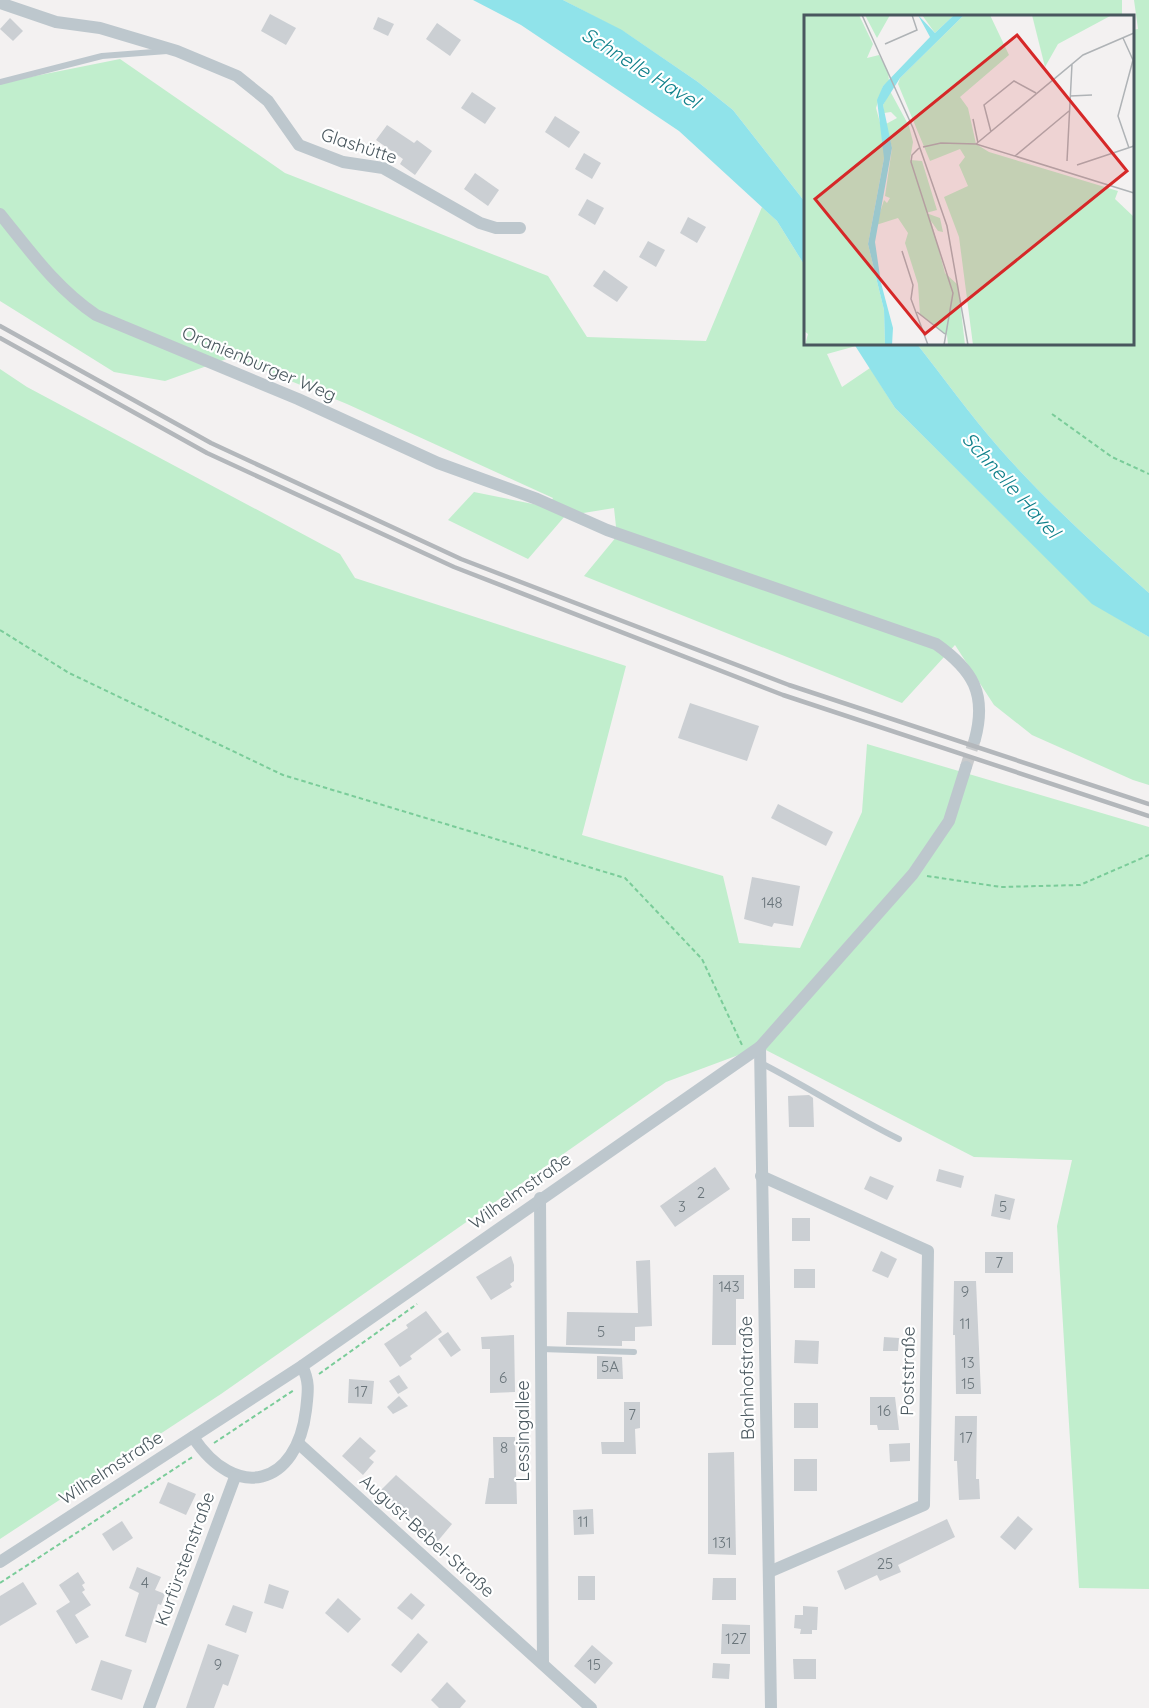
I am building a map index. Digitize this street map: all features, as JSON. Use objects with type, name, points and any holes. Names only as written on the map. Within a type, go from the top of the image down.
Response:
[{"type":"street","name":"Glashütte","points":[[0,3],[56,22],[99,28],[177,51],[237,76],[268,101],[299,145],[343,162],[383,168],[480,223],[496,228],[520,228]]},
{"type":"street","name":"Oranienburger Weg","points":[[0,214],[45,271],[70,298],[96,315],[297,399],[438,463],[537,499],[607,530],[936,644],[957,659],[971,675],[978,693],[980,720],[975,740]]},
{"type":"street","name":"Wilhelmstraße","points":[[0,1562],[302,1366],[540,1198],[760,1047],[913,874],[949,821],[966,767]]},
{"type":"street","name":"Bahnhofstraße","points":[[760,1047],[771,1708]]},
{"type":"street","name":"Poststraße","points":[[761,1176],[928,1251],[924,1505],[769,1572]]},
{"type":"street","name":"Lessingallee","points":[[540,1198],[543,1664]]},
{"type":"street","points":[[235,1477],[261,1479],[283,1465],[298,1443],[304,1423],[309,1380],[302,1366]]},
{"type":"street","name":"Kurfürstenstraße","points":[[149,1708],[235,1477],[202,1451],[193,1437]]},
{"type":"street","name":"August-Bebel-Straße","points":[[298,1443],[591,1708]]},
{"type":"lane","points":[[0,82],[102,56],[177,51]]},
{"type":"lane","points":[[760,1063],[831,1101],[855,1118],[899,1139]]},
{"type":"lane","points":[[541,1349],[634,1352]]},
{"type":"path","points":[[1052,414],[1112,457],[1149,474]]},
{"type":"path","points":[[0,630],[69,673],[284,775],[625,878],[702,959],[747,1056]]},
{"type":"path","points":[[913,874],[1001,887],[1080,885],[1149,855]]},
{"type":"green space","points":[[563,0],[1122,0],[1122,15],[804,15],[804,201],[733,110],[698,82],[626,33]]},
{"type":"green space","points":[[1134,0],[1149,0],[1149,593],[1072,523],[1017,468],[978,423],[918,345],[1134,345],[1134,30],[1138,29]]},
{"type":"green space","points":[[120,59],[285,173],[548,276],[587,337],[706,341],[762,207],[777,221],[804,264],[804,345],[855,345],[827,354],[842,387],[870,368],[895,408],[1092,603],[1149,637],[1149,785],[1032,735],[994,705],[955,645],[902,703],[584,576],[617,536],[614,508],[565,516],[528,559],[448,520],[474,492],[548,507],[553,498],[347,404],[232,357],[165,381],[114,372],[0,301],[0,83]]},
{"type":"green space","points":[[0,369],[27,387],[340,554],[355,578],[626,666],[582,835],[723,876],[739,943],[800,948],[862,812],[867,744],[1149,827],[1149,1589],[1079,1588],[1057,1226],[1072,1160],[974,1157],[760,1047],[666,1082],[221,1394],[0,1539]]},
{"type":"water","name":"Schnelle Havel","points":[[473,0],[563,0],[622,30],[698,82],[733,110],[804,201],[804,264],[777,221],[679,131],[521,25]]},
{"type":"water","name":"Schnelle Havel","points":[[855,345],[918,345],[978,423],[1017,468],[1072,523],[1149,593],[1149,637],[1092,604],[895,408]]},
{"type":"building","points":[[270,14],[296,28],[286,45],[261,31]]},
{"type":"building","points":[[378,17],[394,24],[388,36],[373,29]]},
{"type":"building","points":[[10,18],[23,31],[13,41],[0,29]]},
{"type":"building","points":[[437,23],[461,40],[450,56],[426,39]]},
{"type":"building","points":[[472,92],[496,108],[485,124],[461,108]]},
{"type":"building","points":[[555,116],[580,132],[569,148],[545,132]]},
{"type":"building","points":[[387,125],[414,143],[417,140],[432,151],[415,175],[400,164],[403,159],[376,140]]},
{"type":"building","points":[[584,153],[601,163],[592,179],[575,169]]},
{"type":"building","points":[[475,173],[499,190],[488,206],[464,189]]},
{"type":"building","points":[[587,199],[604,208],[595,225],[578,215]]},
{"type":"building","points":[[688,217],[706,227],[697,243],[680,233]]},
{"type":"building","points":[[648,241],[665,250],[656,267],[639,257]]},
{"type":"building","points":[[604,270],[628,287],[617,302],[593,286]]},
{"type":"building","points":[[690,703],[759,726],[747,761],[678,738]]},
{"type":"building","points":[[778,804],[833,832],[826,846],[771,818]]},
{"type":"building","points":[[752,877],[800,886],[793,926],[774,923],[772,927],[744,919]]},
{"type":"building","points":[[809,1095],[813,1098],[814,1127],[789,1127],[788,1096]]},
{"type":"building","points":[[715,1167],[730,1189],[675,1227],[660,1206]]},
{"type":"building","points":[[939,1169],[964,1176],[961,1188],[936,1181]]},
{"type":"building","points":[[870,1176],[894,1186],[887,1200],[864,1189]]},
{"type":"building","points":[[995,1194],[1015,1199],[1010,1220],[991,1216]]},
{"type":"building","points":[[792,1218],[810,1218],[810,1241],[792,1241]]},
{"type":"building","points":[[881,1251],[897,1259],[888,1278],[872,1271]]},
{"type":"building","points":[[985,1252],[1013,1252],[1013,1273],[985,1273]]},
{"type":"building","points":[[511,1256],[514,1265],[514,1281],[510,1284],[512,1287],[491,1300],[476,1277]]},
{"type":"building","points":[[650,1260],[652,1326],[635,1327],[635,1341],[622,1341],[622,1346],[566,1345],[567,1312],[638,1313],[636,1261]]},
{"type":"building","points":[[794,1269],[815,1269],[815,1288],[794,1288]]},
{"type":"building","points":[[713,1275],[744,1275],[744,1299],[736,1299],[736,1345],[712,1345]]},
{"type":"building","points":[[954,1281],[976,1281],[981,1394],[956,1394],[955,1335],[953,1335]]},
{"type":"building","points":[[426,1311],[442,1332],[410,1356],[412,1359],[400,1367],[384,1344],[408,1328],[406,1325]]},
{"type":"building","points":[[448,1332],[461,1350],[451,1357],[438,1339]]},
{"type":"building","points":[[514,1335],[515,1392],[490,1393],[490,1349],[482,1349],[481,1337]]},
{"type":"building","points":[[884,1337],[899,1338],[898,1351],[883,1351]]},
{"type":"building","points":[[795,1340],[819,1341],[818,1364],[794,1363]]},
{"type":"building","points":[[597,1356],[622,1357],[623,1379],[597,1379]]},
{"type":"building","points":[[399,1375],[408,1388],[398,1394],[389,1381]]},
{"type":"building","points":[[349,1379],[374,1381],[372,1404],[348,1403]]},
{"type":"building","points":[[399,1396],[408,1406],[393,1414],[387,1407]]},
{"type":"building","points":[[870,1397],[895,1397],[899,1430],[878,1430],[877,1425],[870,1425]]},
{"type":"building","points":[[624,1402],[640,1402],[640,1428],[635,1429],[636,1454],[602,1454],[601,1442],[624,1442]]},
{"type":"building","points":[[794,1403],[818,1403],[818,1428],[794,1428]]},
{"type":"building","points":[[955,1416],[977,1416],[976,1479],[979,1479],[980,1499],[959,1500],[957,1461],[954,1461]]},
{"type":"building","points":[[360,1437],[376,1451],[369,1458],[374,1462],[363,1475],[342,1456]]},
{"type":"building","points":[[493,1437],[515,1437],[517,1504],[485,1504],[489,1478],[494,1478]]},
{"type":"building","points":[[910,1443],[910,1461],[890,1462],[889,1444]]},
{"type":"building","points":[[734,1452],[736,1555],[708,1554],[708,1453]]},
{"type":"building","points":[[794,1459],[817,1459],[817,1491],[794,1491]]},
{"type":"building","points":[[396,1475],[452,1524],[437,1542],[380,1491]]},
{"type":"building","points":[[168,1482],[196,1494],[186,1515],[159,1503]]},
{"type":"building","points":[[593,1509],[594,1534],[574,1535],[573,1510]]},
{"type":"building","points":[[1018,1516],[1033,1529],[1015,1550],[1000,1537]]},
{"type":"building","points":[[947,1519],[955,1537],[898,1565],[901,1572],[880,1581],[877,1575],[845,1590],[837,1571]]},
{"type":"building","points":[[122,1521],[133,1538],[113,1551],[102,1534]]},
{"type":"building","points":[[137,1567],[161,1577],[155,1590],[165,1594],[161,1605],[158,1604],[146,1643],[125,1636],[139,1593],[129,1588]]},
{"type":"building","points":[[78,1572],[85,1583],[82,1585],[85,1590],[82,1592],[91,1605],[75,1615],[89,1637],[76,1644],[56,1611],[70,1602],[59,1585]]},
{"type":"building","points":[[578,1576],[595,1576],[595,1600],[578,1600]]},
{"type":"building","points":[[713,1578],[736,1578],[736,1600],[712,1600]]},
{"type":"building","points":[[23,1582],[37,1604],[0,1626],[0,1596]]},
{"type":"building","points":[[269,1584],[289,1591],[283,1609],[264,1603]]},
{"type":"building","points":[[411,1593],[425,1605],[412,1620],[397,1608]]},
{"type":"building","points":[[338,1598],[361,1619],[348,1633],[325,1613]]},
{"type":"building","points":[[233,1605],[253,1612],[246,1633],[225,1625]]},
{"type":"building","points":[[803,1606],[818,1607],[817,1630],[812,1630],[812,1634],[800,1634],[801,1629],[794,1628],[795,1615],[803,1615]]},
{"type":"building","points":[[722,1624],[750,1625],[750,1654],[721,1654]]},
{"type":"building","points":[[418,1633],[428,1642],[401,1673],[391,1665]]},
{"type":"building","points":[[208,1644],[239,1655],[228,1686],[223,1684],[214,1708],[186,1708]]},
{"type":"building","points":[[592,1645],[613,1663],[595,1684],[574,1666]]},
{"type":"building","points":[[793,1659],[816,1659],[816,1679],[794,1679]]},
{"type":"building","points":[[101,1660],[132,1670],[122,1700],[91,1690]]},
{"type":"building","points":[[713,1663],[730,1664],[729,1679],[712,1678]]},
{"type":"building","points":[[447,1682],[466,1701],[460,1708],[439,1708],[431,1700]]},
{"type":"tunnel","points":[[966,767],[975,739]]},
{"type":"railway","points":[[0,326],[211,443],[461,559],[789,685],[1149,804]]},
{"type":"railway","points":[[0,338],[207,453],[454,567],[783,695],[1149,816]]}]
